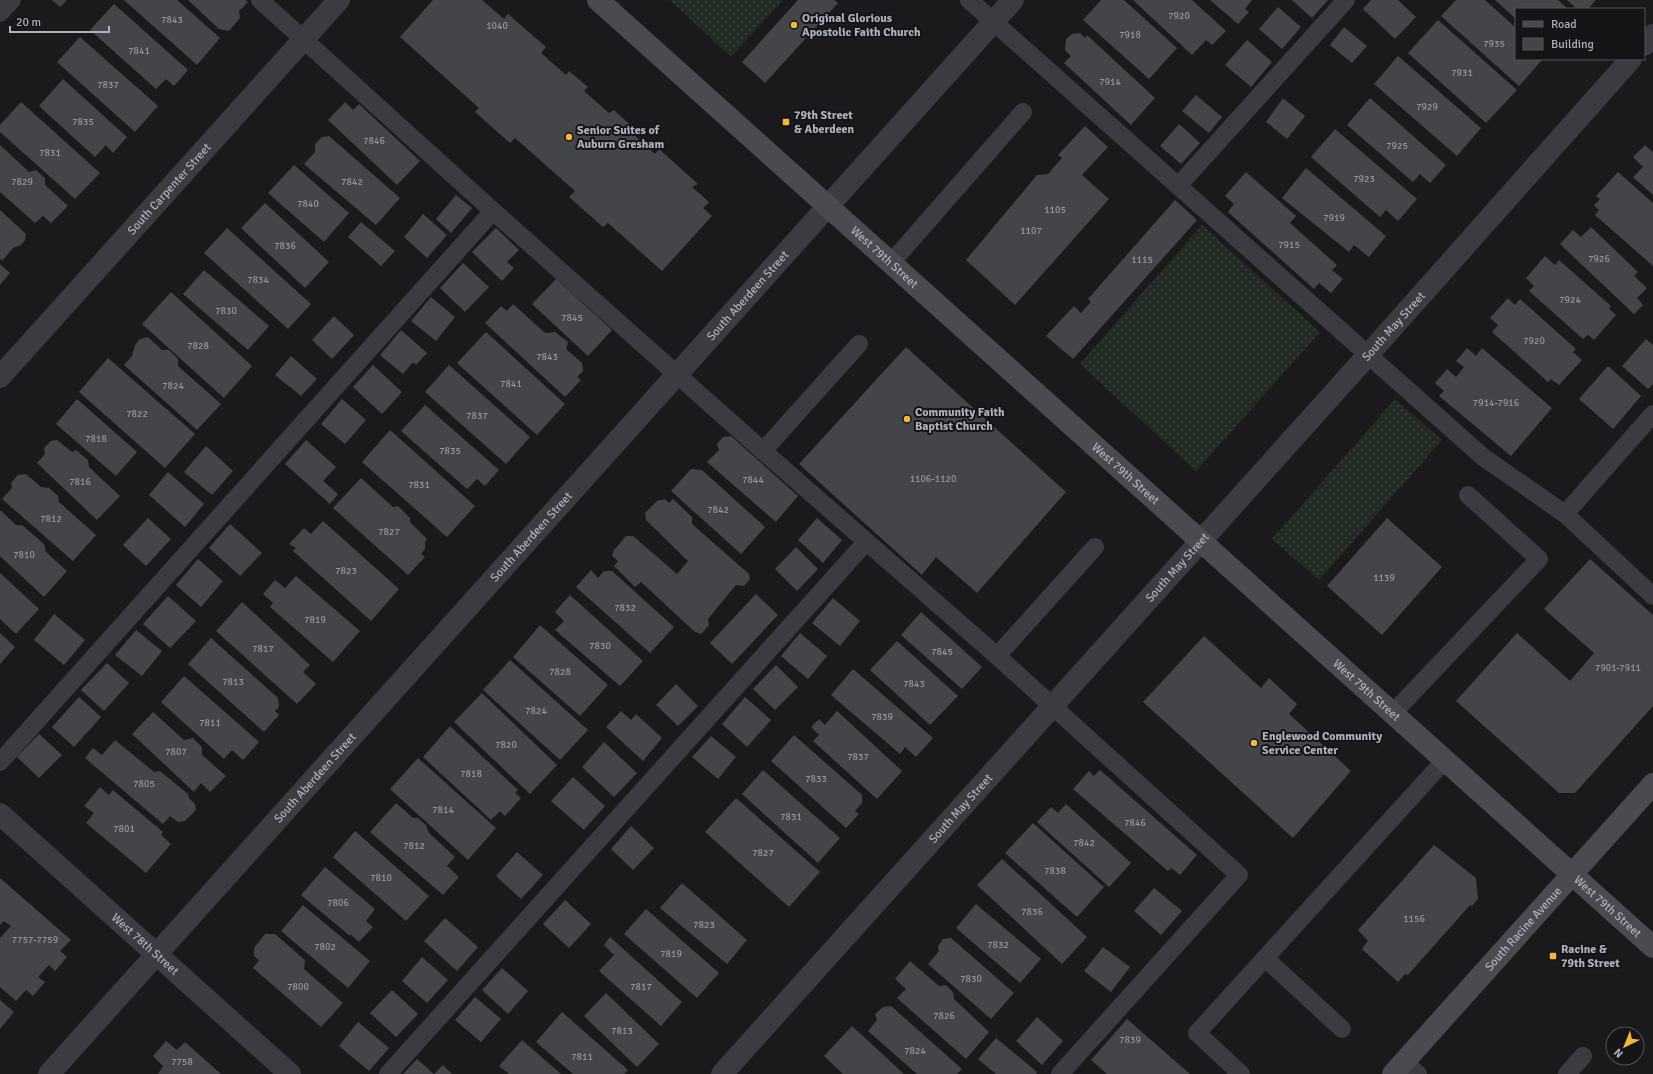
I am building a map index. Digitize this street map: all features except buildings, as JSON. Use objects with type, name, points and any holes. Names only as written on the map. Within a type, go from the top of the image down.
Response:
[{"type":"main road","name":"West 79th Street","points":[[598,0],[1653,947]]},
{"type":"main road","name":"South Racine Avenue","points":[[1405,1070],[1572,874],[1653,784]]},
{"type":"street","name":"South Carpenter Street","points":[[0,377],[339,0]]},
{"type":"street","name":"South Aberdeen Street","points":[[49,1074],[1013,0]]},
{"type":"street","points":[[1645,44],[1653,34]]},
{"type":"street","name":"South May Street","points":[[722,1074],[1368,355],[1630,60]]},
{"type":"street","name":"West 78th Street","points":[[0,814],[290,1074]]},
{"type":"lane","points":[[0,13],[12,0]]},
{"type":"lane","points":[[260,0],[493,211],[1053,706],[1239,875],[1060,1074]]},
{"type":"lane","points":[[969,0],[1483,458],[1564,514],[1653,596]]},
{"type":"lane","points":[[1178,186],[1346,0]]},
{"type":"lane","points":[[891,263],[1023,112]]},
{"type":"lane","points":[[0,762],[493,211]]},
{"type":"lane","points":[[763,451],[859,344]]},
{"type":"lane","points":[[1564,514],[1653,414]]},
{"type":"lane","points":[[1393,713],[1539,559],[1468,495]]},
{"type":"lane","points":[[388,1074],[866,542]]},
{"type":"lane","points":[[997,656],[1095,546]]},
{"type":"lane","points":[[1241,1074],[1197,1033],[1445,760]]},
{"type":"lane","points":[[1265,958],[1342,1029]]},
{"type":"lane","points":[[1567,1074],[1583,1056]]},
{"type":"shaded area","points":[[670,0],[783,0],[731,57]]},
{"type":"shaded area","points":[[1202,225],[1320,332],[1196,471],[1080,364]]},
{"type":"shaded area","points":[[1395,399],[1442,440],[1319,580],[1272,539]]},
{"type":"place","name":"Original Glorious Apostolic Faith Church","points":[[794,25]]},
{"type":"place","name":"79th Street & Aberdeen","points":[[786,122]]},
{"type":"place","name":"Senior Suites of Auburn Gresham","points":[[569,137]]},
{"type":"place","name":"Community Faith Baptist Church","points":[[907,419]]},
{"type":"place","name":"Englewood Community Service Center","points":[[1254,743]]},
{"type":"place","name":"Racine & 79th Street","points":[[1553,956]]}]
